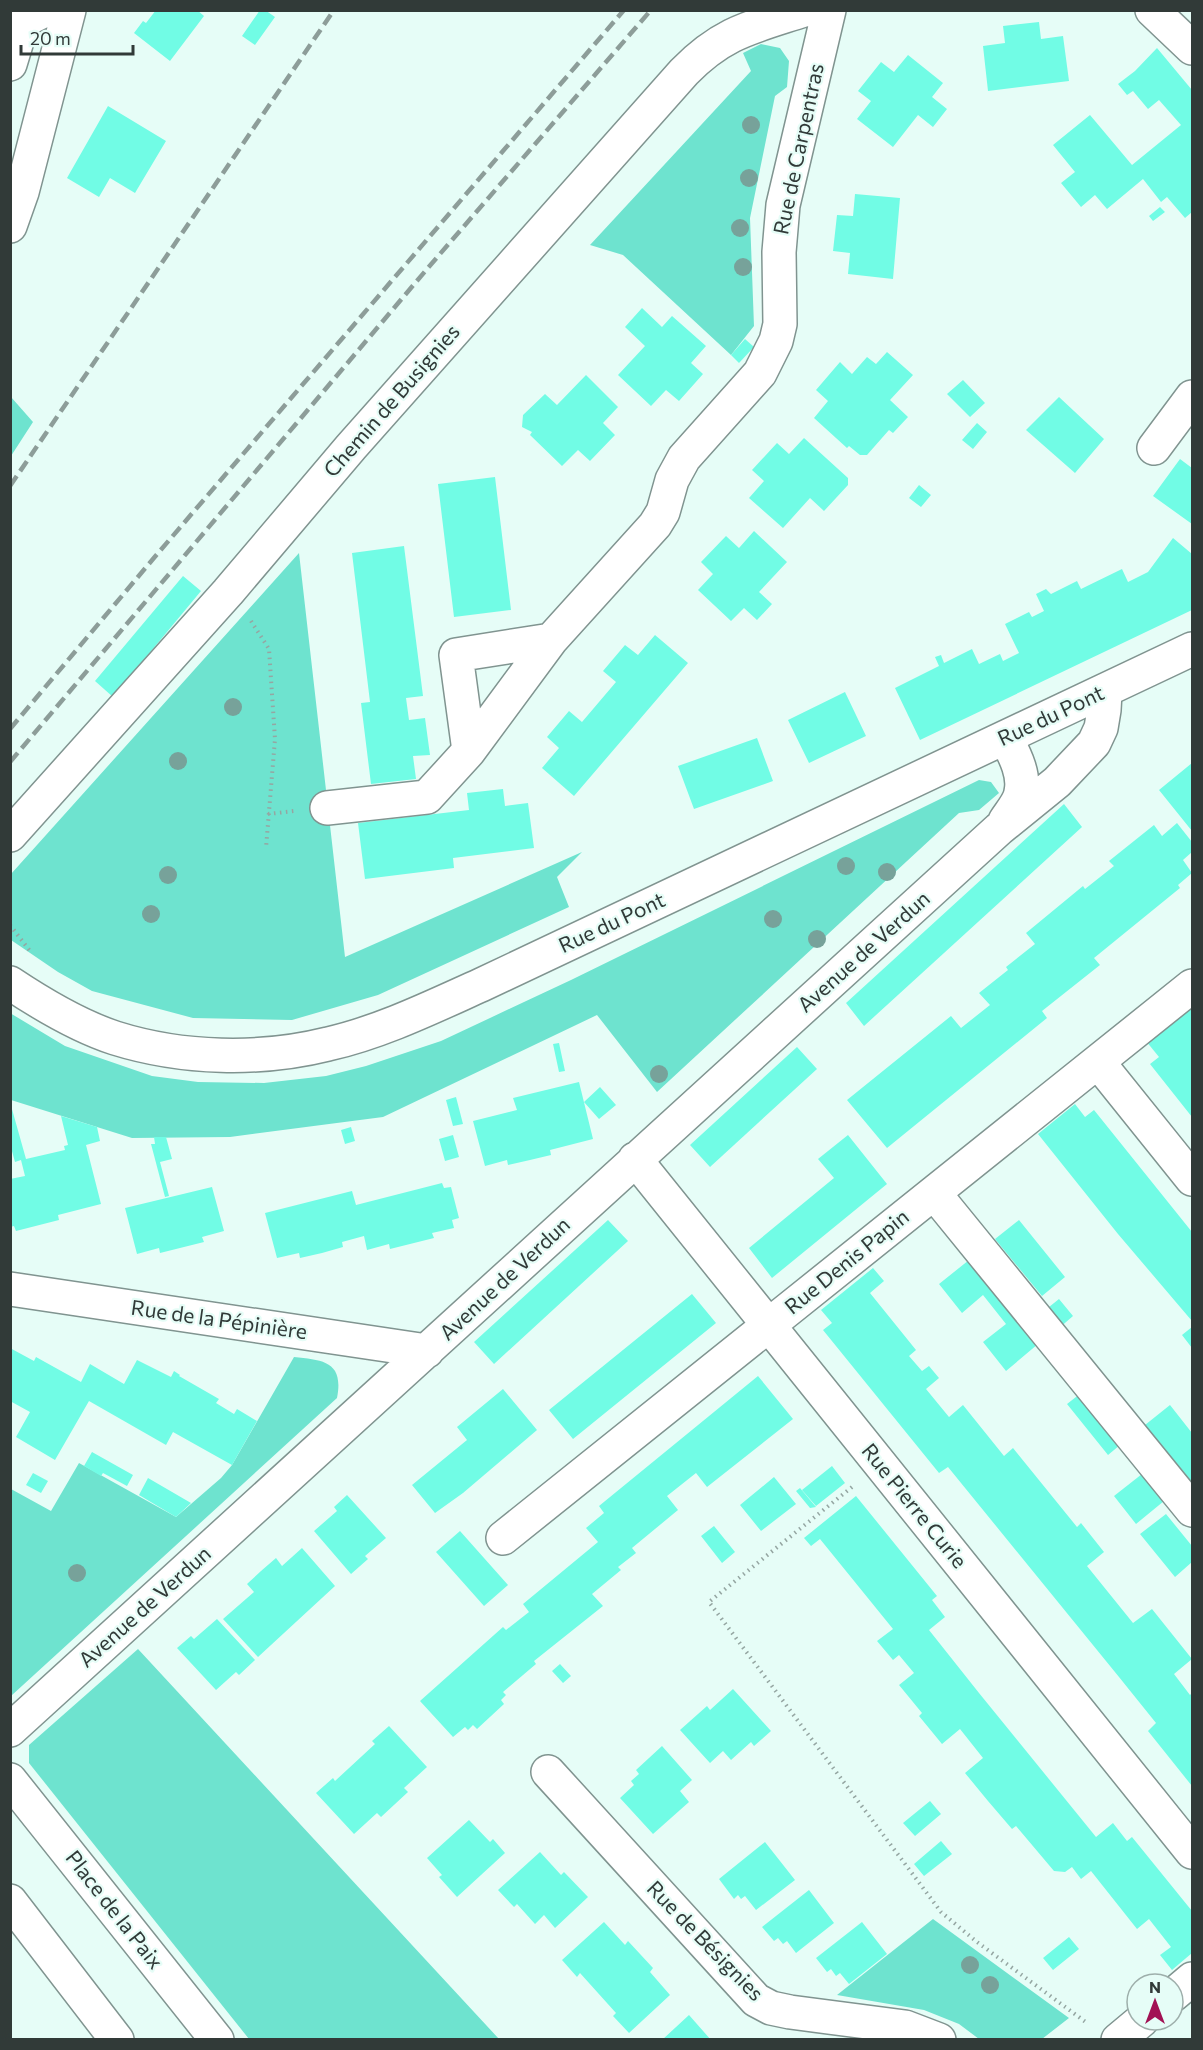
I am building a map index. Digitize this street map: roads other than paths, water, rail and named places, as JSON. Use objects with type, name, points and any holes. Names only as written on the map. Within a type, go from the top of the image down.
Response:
[{"type":"street","points":[[10,64],[23,21],[45,10]]},
{"type":"street","points":[[10,226],[22,192],[69,10]]},
{"type":"street","name":"Chemin de Busignies","points":[[10,835],[228,592],[351,447],[700,55],[735,33],[804,10]]},
{"type":"street","name":"Rue de Carpentras","points":[[327,808],[426,797],[469,752],[551,640],[655,525],[663,512],[672,480],[684,458],[760,373],[772,349],[780,324],[779,252],[783,205],[829,10]]},
{"type":"street","points":[[1152,10],[1192,48]]},
{"type":"street","points":[[1154,448],[1192,397]]},
{"type":"street","points":[[469,752],[456,655],[551,640]]},
{"type":"street","name":"Rue du Pont","points":[[10,983],[33,999],[85,1026],[142,1046],[208,1054],[236,1054],[267,1053],[328,1044],[386,1026],[481,985],[1192,649]]},
{"type":"street","name":"Avenue de Verdun","points":[[10,1730],[999,829],[1057,782],[1094,743],[1101,728],[1105,692]]},
{"type":"street","name":"Avenue de Verdun","points":[[999,829],[1013,810],[1021,793],[1021,778],[1015,756],[1006,738]]},
{"type":"street","name":"Rue Denis Papin","points":[[503,1538],[1192,986]]},
{"type":"street","points":[[1098,1062],[1192,1179]]},
{"type":"street","name":"Rue Pierre Curie","points":[[635,1159],[1192,1852]]},
{"type":"street","points":[[934,1193],[1192,1510]]},
{"type":"street","name":"Rue de la Pépinière","points":[[10,1289],[427,1351]]},
{"type":"street","name":"Rue de Bésignies","points":[[548,1772],[756,2000],[771,2008],[790,2012],[905,2027],[939,2040]]},
{"type":"street","name":"Place de la Paix","points":[[10,1780],[217,2040]]},
{"type":"street","points":[[10,1901],[117,2040]]},
{"type":"street","points":[[1105,2033],[1125,2026]]},
{"type":"railway","points":[[10,486],[334,10]]},
{"type":"railway","points":[[10,729],[624,10]]},
{"type":"railway","points":[[10,762],[427,269],[651,10]]}]
